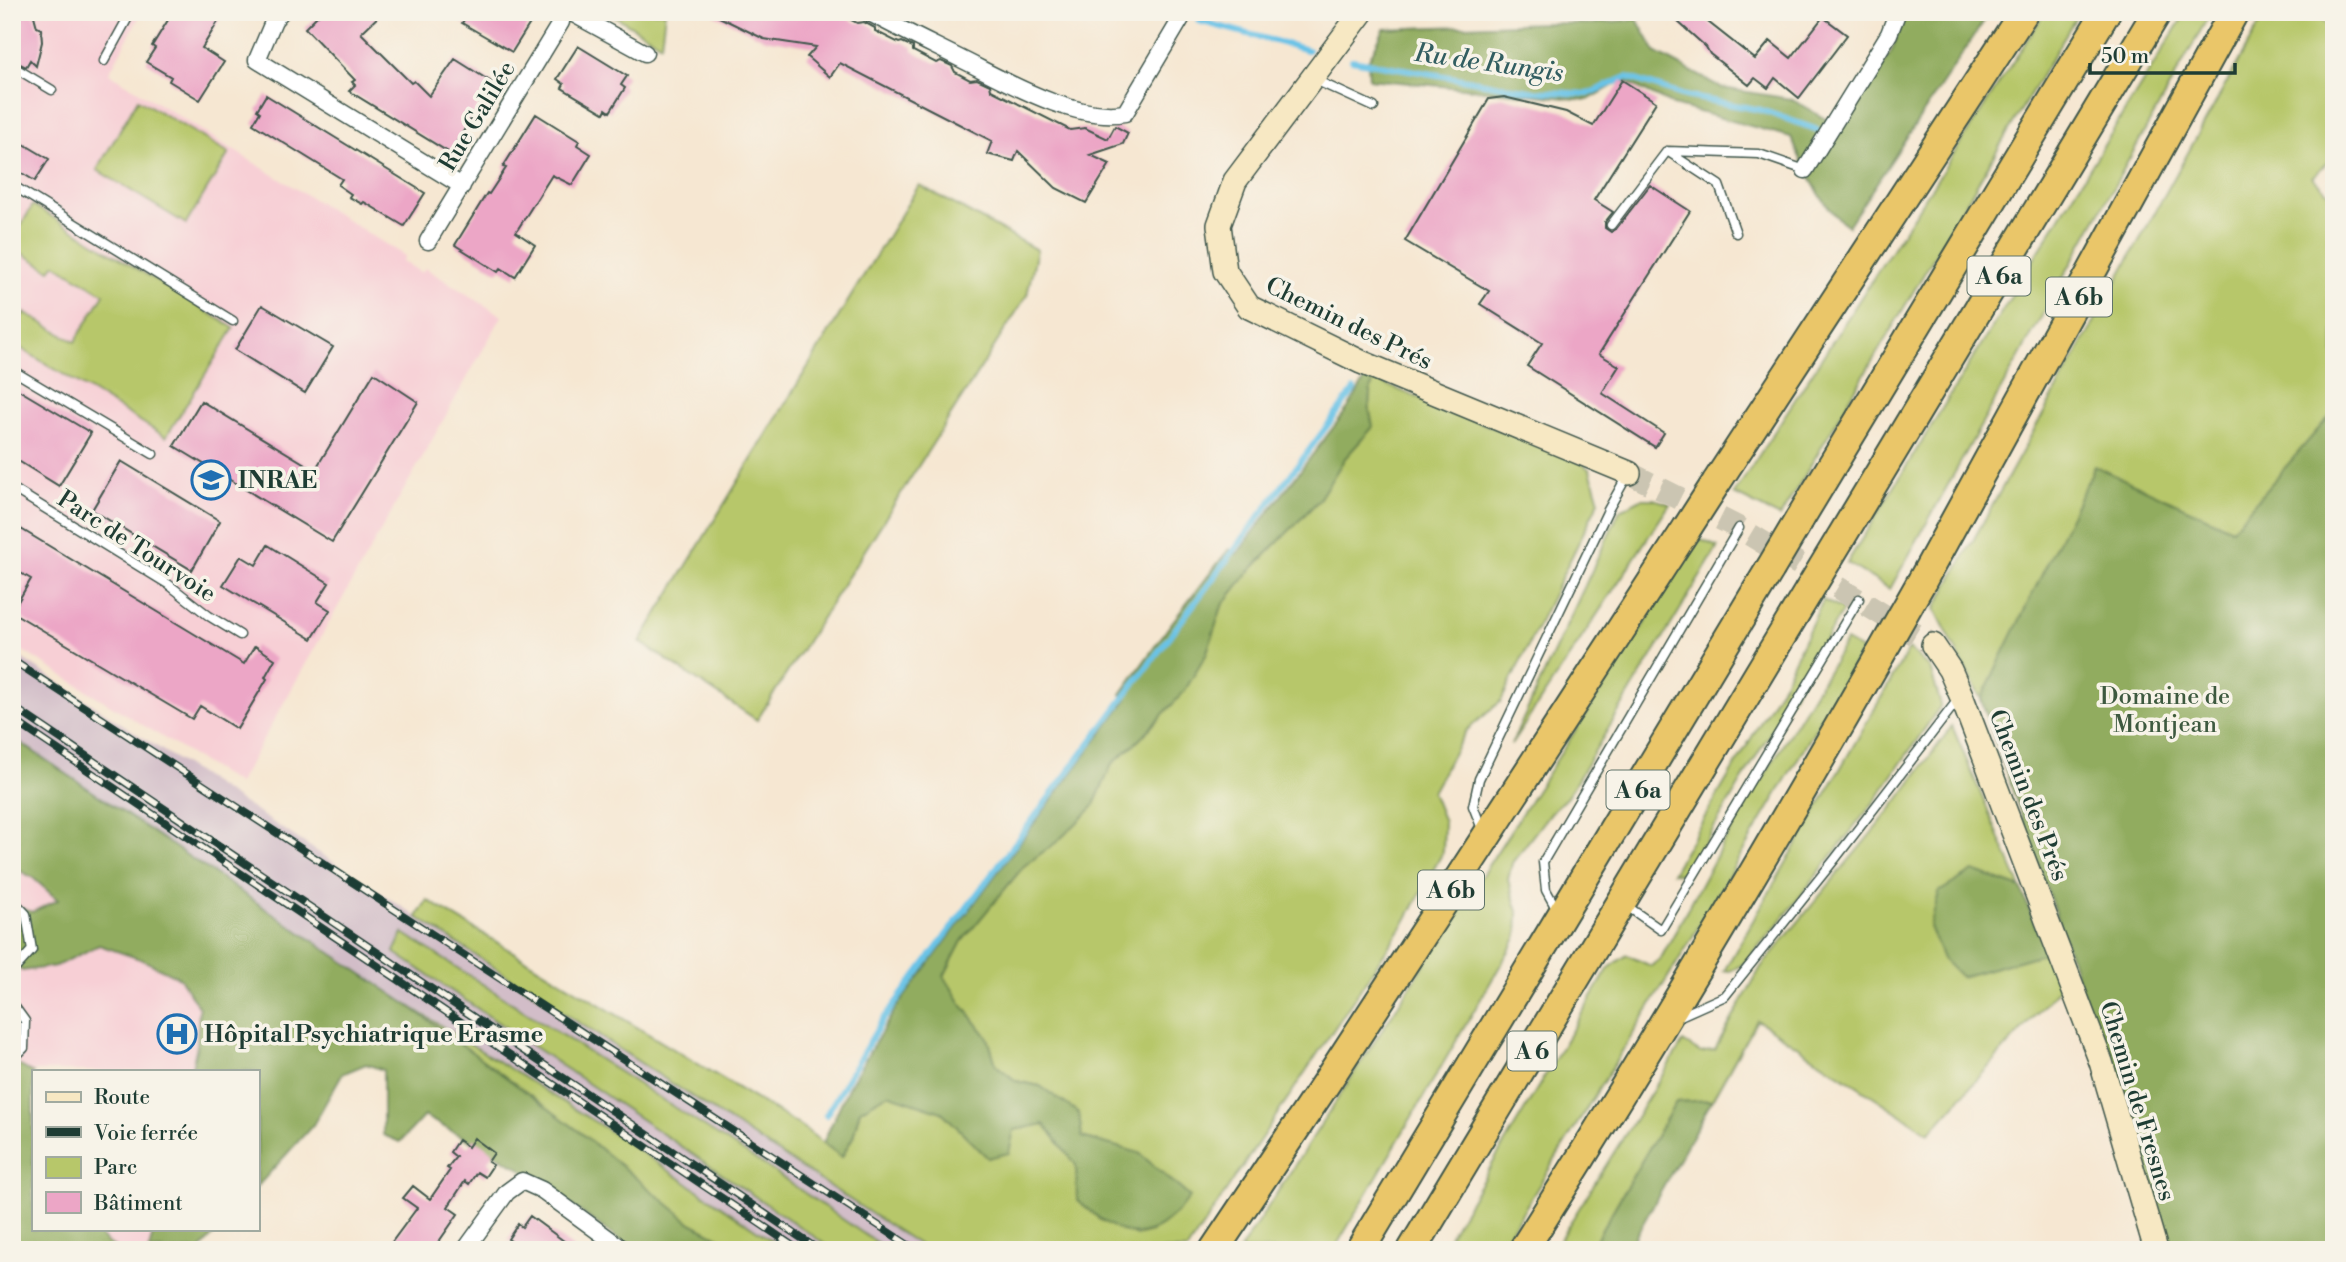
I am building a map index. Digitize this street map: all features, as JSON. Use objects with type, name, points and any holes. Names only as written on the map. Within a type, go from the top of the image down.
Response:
[{"type":"highway","name":"A 6b","points":[[1214,1250],[1319,1094],[2024,12]]},
{"type":"highway","name":"A 6a","points":[[1506,1010],[2106,12]]},
{"type":"highway","name":"A 6a","points":[[1651,853],[2157,12]]},
{"type":"highway","name":"A 6b","points":[[1523,1250],[1787,818],[1922,581],[2234,12]]},
{"type":"highway","name":"A 6","points":[[1412,1250],[1651,853]]},
{"type":"highway","name":"A 6","points":[[1360,1250],[1506,1010]]},
{"type":"street","points":[[281,12],[274,20],[257,60],[461,186]]},
{"type":"street","name":"Rue Galilée","points":[[428,241],[561,22],[562,12]]},
{"type":"street","points":[[570,12],[645,53]]},
{"type":"street","points":[[868,12],[1042,98],[1084,111],[1112,115],[1125,113],[1185,12]]},
{"type":"street","name":"Chemin des Prés","points":[[1362,12],[1235,181],[1219,225],[1224,271],[1249,307],[1361,362],[1629,473]]},
{"type":"street","points":[[1805,170],[1889,33],[1895,12]]},
{"type":"street","name":"Chemin des Prés","points":[[1933,645],[1950,670],[1961,695],[2067,969]]},
{"type":"street","name":"Chemin de Fresnes","points":[[2067,969],[2101,1062],[2156,1250]]},
{"type":"street","points":[[465,1250],[507,1192],[522,1181],[542,1189],[624,1250]]},
{"type":"lane","points":[[104,61],[131,12]]},
{"type":"lane","points":[[12,66],[52,90]]},
{"type":"lane","points":[[1312,79],[1374,107]]},
{"type":"lane","points":[[1667,151],[1759,154],[1805,170]]},
{"type":"lane","points":[[1611,225],[1667,151]]},
{"type":"lane","points":[[1667,151],[1719,185],[1736,233]]},
{"type":"lane","points":[[12,185],[233,321]]},
{"type":"lane","points":[[12,370],[153,454]]},
{"type":"lane","points":[[1485,838],[1473,806],[1479,779],[1608,510],[1629,473]]},
{"type":"lane","name":"Parc de Tourvoie","points":[[12,488],[168,583],[209,616],[240,635]]},
{"type":"lane","points":[[1562,917],[1546,890],[1543,862],[1739,528]]},
{"type":"lane","points":[[1622,902],[1661,930],[1859,599]]},
{"type":"lane","points":[[1664,1023],[1725,996],[1961,695]]},
{"type":"lane","points":[[12,899],[26,914],[33,950],[12,972]]},
{"type":"lane","points":[[12,915],[26,914]]},
{"type":"lane","points":[[12,1003],[25,1021],[24,1048],[12,1060]]},
{"type":"shaded area","name":"INRAE","points":[[12,12],[142,12],[109,73],[405,256],[402,261],[422,273],[425,268],[502,316],[238,784],[12,644]]},
{"type":"shaded area","points":[[12,652],[927,1250],[786,1250],[619,1137],[408,1005],[12,737]]},
{"type":"shaded area","points":[[12,756],[256,1070],[32,1070],[32,1230],[198,1230],[184,1250],[12,1250]]},
{"type":"green space","points":[[608,12],[665,12],[661,44]]},
{"type":"green space","points":[[1904,12],[1990,12],[1848,226],[1822,198],[1791,137],[1673,105],[1623,80],[1588,100],[1369,79],[1368,61],[1384,29],[1544,23],[1592,24],[1637,19],[1655,52],[1722,88],[1791,99],[1841,128],[1891,52],[1905,16]]},
{"type":"green space","points":[[2045,12],[2079,12],[1780,517],[1734,494]]},
{"type":"green space","points":[[2186,12],[2211,12],[1890,589],[1847,563]]},
{"type":"green space","name":"Domaine de Montjean","points":[[2266,12],[2321,12],[2319,16],[2334,34],[2334,156],[2312,177],[2334,199],[2334,1250],[2172,1250],[1981,699],[1935,609]]},
{"type":"green space","points":[[138,99],[229,153],[186,224],[97,170]]},
{"type":"green space","points":[[919,185],[1037,250],[1027,295],[757,720],[640,642]]},
{"type":"green space","points":[[33,205],[234,328],[166,437],[12,343],[12,309],[22,316],[25,313],[75,342],[104,294],[55,264],[50,270],[12,247],[12,241]]},
{"type":"green space","points":[[1366,378],[1374,380],[1369,403],[1373,427],[1345,458],[1318,501],[1249,572],[1222,606],[1206,655],[1184,692],[1140,739],[1112,764],[1093,807],[1058,841],[1024,866],[962,941],[944,976],[988,1038],[996,1065],[1016,1081],[1040,1086],[1079,1113],[1082,1137],[1139,1153],[1190,1197],[1161,1226],[1135,1234],[1122,1231],[1077,1200],[1076,1165],[1044,1124],[1014,1130],[1009,1153],[988,1158],[942,1112],[888,1094],[860,1110],[853,1137],[842,1157],[823,1143],[848,1088],[896,1008],[1127,699],[1121,694],[1170,625],[1229,549],[1237,554],[1348,408]]},
{"type":"green space","points":[[1374,380],[1582,463],[1590,470],[1599,501],[1501,701],[1466,731],[1432,792],[1444,822],[1443,852],[1405,922],[1187,1250],[927,1250],[417,917],[427,900],[802,1127],[842,1157],[853,1137],[860,1110],[888,1094],[942,1112],[988,1158],[1014,1130],[1044,1124],[1076,1165],[1098,1219],[1136,1236],[1152,1232],[1106,1146],[1082,1137],[1040,1086],[1016,1081],[996,1065],[988,1038],[944,976],[962,941],[1024,865],[1058,841],[1093,807],[1112,764],[1140,739],[1206,655],[1222,606],[1249,572],[1318,501],[1345,458],[1373,427],[1369,404]]},
{"type":"green space","name":"Domaine de Montjean","points":[[2334,411],[2334,1250],[2172,1250],[1981,699],[2095,466],[2232,529]]},
{"type":"green space","points":[[1641,499],[1654,499],[1670,504],[1511,745],[1620,510]]},
{"type":"green space","points":[[1699,539],[1718,547],[1567,797],[1550,813],[1512,863],[1508,880],[1518,912],[1517,937],[1334,1250],[1240,1250]]},
{"type":"green space","points":[[1823,600],[1843,610],[1699,853],[1681,874],[1672,873],[1783,684]]},
{"type":"green space","points":[[1846,641],[1862,650],[1683,953],[1499,1250],[1441,1250],[1609,968],[1627,955],[1651,966],[1661,958],[1724,842]]},
{"type":"green space","points":[[1909,649],[1930,668],[1941,705],[1877,798],[1780,922],[1742,965],[1724,971]]},
{"type":"green space","points":[[1952,726],[2021,888],[1973,871],[1961,977],[2046,953],[2063,984],[1929,1133],[1757,1020],[1712,1100],[1676,1102],[1590,1250],[1553,1250],[1683,1042],[1701,1053],[1715,1050],[1761,967],[1893,807]]},
{"type":"green space","points":[[12,737],[408,1005],[576,1129],[691,1223],[743,1250],[634,1250],[515,1165],[424,1116],[400,1142],[383,1135],[383,1070],[366,1064],[342,1074],[313,1125],[259,1185],[259,1070],[191,1070],[197,1045],[199,1008],[180,978],[143,960],[99,945],[56,966],[22,971],[12,962],[12,905],[32,912],[58,900],[32,877],[12,867]]},
{"type":"green space","points":[[1973,871],[2021,888],[2046,953],[1961,977],[1943,959],[1930,927],[1939,892]]},
{"type":"green space","points":[[403,933],[770,1169],[887,1250],[834,1250],[394,952]]},
{"type":"green space","points":[[408,1005],[619,1137],[786,1250],[743,1250],[691,1223],[576,1129]]},
{"type":"green space","points":[[17,1064],[32,1072],[32,1230],[94,1230],[106,1242],[120,1250],[22,1250],[12,1233],[12,1069]]},
{"type":"green space","points":[[1712,1100],[1628,1250],[1590,1250],[1676,1102]]},
{"type":"green space","points":[[154,1230],[218,1230],[200,1250],[149,1250]]},
{"type":"building","points":[[12,12],[33,12],[37,27],[41,29],[42,42],[36,66],[30,60],[26,67],[12,60]]},
{"type":"building","points":[[173,12],[224,12],[202,48],[224,62],[200,100],[169,81],[171,77],[146,62],[155,48],[152,46]]},
{"type":"building","points":[[321,12],[383,12],[361,33],[411,83],[414,81],[429,96],[455,59],[493,83],[450,153],[349,91],[355,85],[352,82],[355,80],[305,28]]},
{"type":"building","points":[[469,12],[526,12],[534,17],[512,52],[462,23]]},
{"type":"building","points":[[709,12],[836,12],[857,23],[864,22],[875,28],[875,31],[913,47],[913,51],[936,63],[941,61],[952,66],[955,72],[970,80],[977,79],[990,85],[991,90],[1070,130],[1085,128],[1108,139],[1115,126],[1128,133],[1123,144],[1090,155],[1110,164],[1086,203],[1056,188],[1018,151],[1014,161],[987,154],[992,141],[840,63],[830,77],[807,57],[816,47],[764,39]]},
{"type":"building","points":[[1667,12],[1715,12],[1708,22],[1755,59],[1770,41],[1791,58],[1823,17],[1847,35],[1799,98],[1775,78],[1768,88],[1755,78],[1749,85],[1710,54],[1706,47]]},
{"type":"building","points":[[578,46],[627,76],[621,85],[625,88],[610,112],[606,109],[604,113],[562,88],[564,84],[557,79]]},
{"type":"building","points":[[1622,80],[1656,102],[1594,200],[1613,212],[1605,222],[1605,228],[1611,232],[1616,229],[1650,185],[1690,211],[1599,354],[1619,366],[1602,393],[1664,433],[1655,447],[1527,366],[1542,343],[1480,304],[1489,291],[1405,241],[1489,99],[1504,97],[1566,112],[1593,126]]},
{"type":"building","points":[[266,95],[425,193],[404,226],[364,202],[362,204],[349,197],[351,194],[338,185],[342,179],[253,124]]},
{"type":"building","points":[[536,114],[579,141],[577,145],[591,154],[572,185],[552,175],[516,232],[535,245],[515,277],[501,268],[498,272],[455,245],[506,168],[503,167]]},
{"type":"building","points":[[12,137],[49,159],[35,181],[12,167]]},
{"type":"building","points":[[262,305],[333,347],[305,393],[235,350]]},
{"type":"building","points":[[374,373],[418,402],[332,542],[174,446],[201,401],[315,470]]},
{"type":"building","points":[[12,386],[91,433],[59,486],[12,457]]},
{"type":"building","points":[[121,461],[220,521],[192,570],[92,510]]},
{"type":"building","points":[[21,529],[244,664],[255,646],[275,659],[265,677],[267,679],[237,729],[200,706],[192,719],[12,612],[31,579],[12,568],[12,543]]},
{"type":"building","points":[[268,545],[329,583],[317,602],[330,610],[312,639],[223,585],[241,556],[256,565]]},
{"type":"building","points":[[474,1138],[494,1153],[488,1162],[493,1165],[485,1177],[477,1172],[469,1184],[465,1181],[448,1207],[458,1214],[433,1250],[386,1250],[417,1208],[403,1198],[413,1186],[430,1199],[450,1170],[447,1168],[456,1157],[450,1152],[458,1140],[468,1147]]},
{"type":"building","points":[[530,1216],[576,1250],[523,1250],[508,1239],[518,1224],[522,1227]]},
{"type":"waterway","name":"Ru de Rungis","points":[[1199,21],[1308,50]]},
{"type":"waterway","name":"Ru de Rungis","points":[[1352,60],[1530,91],[1588,94],[1627,77],[1685,96],[1761,110],[1818,130]]},
{"type":"waterway","points":[[826,1115],[882,1021],[1354,390]]},
{"type":"tunnel","points":[[1629,473],[1739,528],[1933,645]]},
{"type":"railway","points":[[12,660],[916,1250]]},
{"type":"railway","points":[[12,706],[819,1250]]},
{"type":"railway","points":[[12,719],[799,1250]]},
{"type":"place","name":"INRAE","points":[[211,480]]},
{"type":"place","name":"Hôpital Psychiatrique Erasme","points":[[177,1034]]}]
